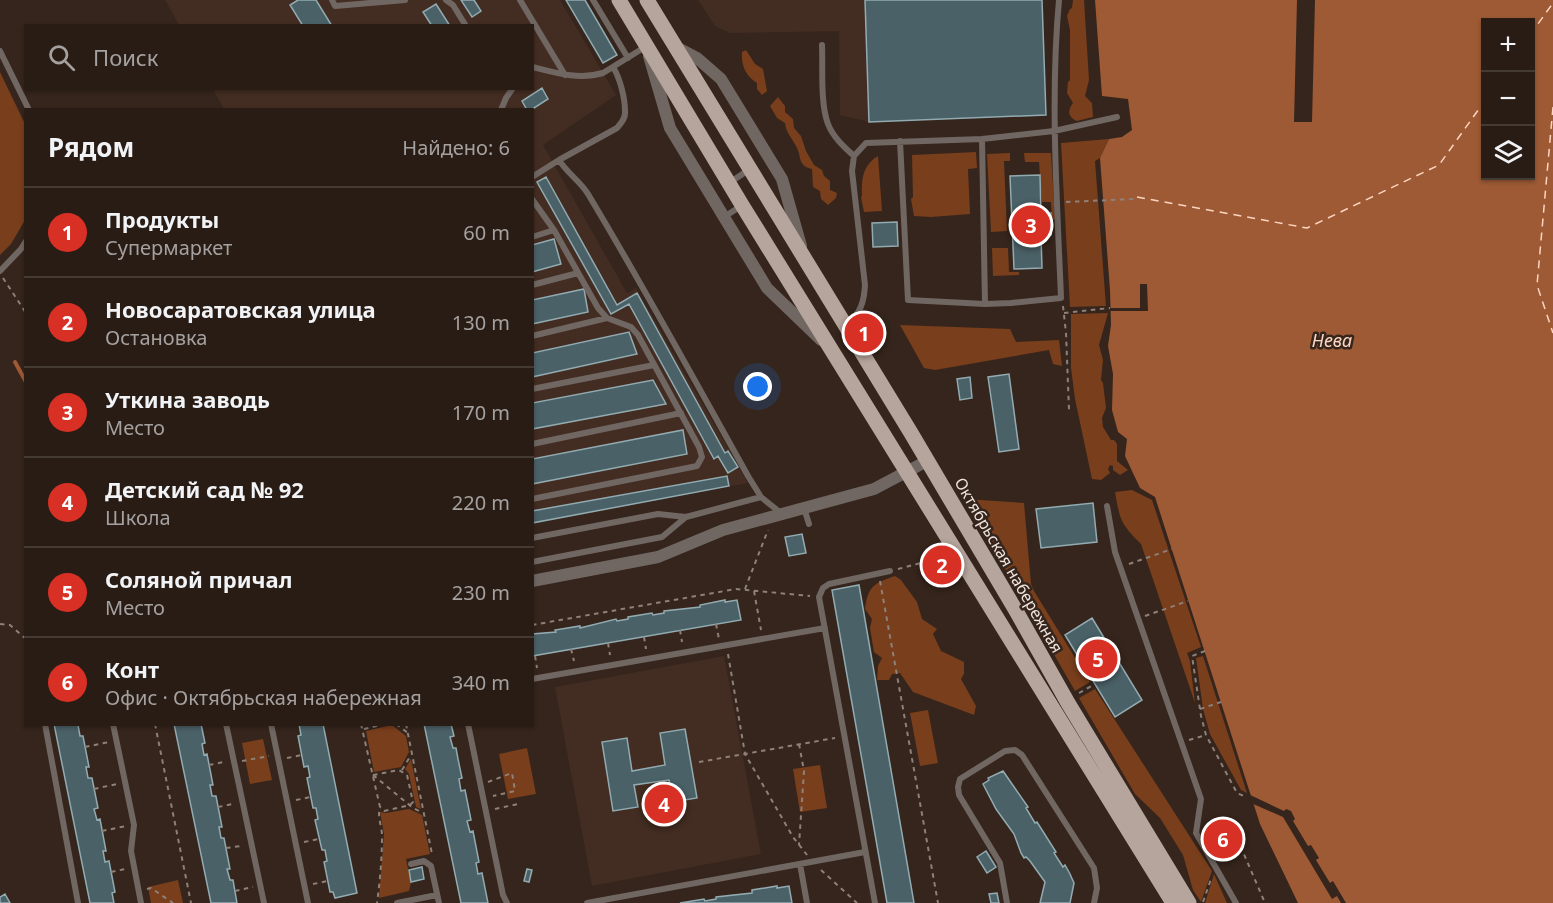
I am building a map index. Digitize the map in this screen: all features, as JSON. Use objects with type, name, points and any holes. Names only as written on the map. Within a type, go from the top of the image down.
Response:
[{"type":"main road","points":[[620,0],[728,183],[1173,903]]},
{"type":"main road","name":"Октябрьская набережная","points":[[647,0],[846,325],[1015,609],[1074,713],[1189,903]]},
{"type":"street","points":[[646,47],[670,128],[767,288],[829,346]]},
{"type":"street","points":[[676,47],[698,58],[721,79],[740,109],[782,179],[804,258]]},
{"type":"street","points":[[534,581],[652,558],[723,530],[874,489],[927,461]]},
{"type":"lane","points":[[332,0],[335,6],[405,0]]},
{"type":"lane","points":[[446,0],[453,5],[465,24]]},
{"type":"lane","points":[[520,0],[565,75]]},
{"type":"lane","points":[[593,0],[628,58]]},
{"type":"lane","points":[[900,141],[908,300],[985,304],[1061,298],[1054,131],[1054,69],[1059,0]]},
{"type":"lane","points":[[822,45],[824,103],[828,124],[838,141],[854,156]]},
{"type":"lane","points":[[534,67],[565,75],[596,75],[646,47]]},
{"type":"lane","points":[[0,51],[28,108]]},
{"type":"lane","points":[[534,176],[616,129],[623,122],[626,112],[617,74],[613,67]]},
{"type":"lane","points":[[502,108],[512,90]]},
{"type":"lane","points":[[846,325],[857,316],[864,301],[865,285],[852,171],[854,156],[866,143],[982,139],[1054,131],[1117,117]]},
{"type":"lane","points":[[982,139],[985,304]]},
{"type":"lane","points":[[559,160],[566,171],[583,187],[629,263],[761,497],[782,514]]},
{"type":"lane","points":[[728,183],[750,169]]},
{"type":"lane","points":[[534,202],[554,230],[598,308],[606,318],[631,327],[638,335],[699,447],[702,457],[697,466],[534,499]]},
{"type":"lane","points":[[724,217],[742,205]]},
{"type":"lane","points":[[534,236],[554,230]]},
{"type":"lane","points":[[0,272],[24,244]]},
{"type":"lane","points":[[534,284],[578,273]]},
{"type":"lane","points":[[534,336],[606,318]]},
{"type":"lane","points":[[534,389],[654,364]]},
{"type":"lane","points":[[534,444],[681,413]]},
{"type":"lane","points":[[534,562],[662,537],[686,518],[761,497]]},
{"type":"lane","points":[[1107,506],[1114,552],[1201,799],[1196,833],[1236,903]]},
{"type":"lane","points":[[804,508],[808,525]]},
{"type":"lane","points":[[534,538],[658,514],[686,518]]},
{"type":"lane","points":[[875,903],[819,597],[823,588],[829,584],[890,571]]},
{"type":"lane","points":[[536,678],[825,628]]},
{"type":"lane","points":[[45,726],[78,903]]},
{"type":"lane","points":[[114,726],[134,825],[131,851],[141,903]]},
{"type":"lane","points":[[226,726],[264,903]]},
{"type":"lane","points":[[271,726],[308,903]]},
{"type":"lane","points":[[468,726],[502,889],[507,903]]},
{"type":"lane","points":[[1007,903],[1000,863],[959,795],[958,787],[960,780],[1005,751],[1015,750],[1022,755],[1094,867],[1097,888],[1094,903]]},
{"type":"lane","points":[[587,903],[865,852]]},
{"type":"lane","points":[[411,864],[424,861],[431,866],[439,903]]},
{"type":"lane","points":[[800,864],[807,903]]},
{"type":"lane","points":[[398,903],[437,895]]},
{"type":"path","points":[[1057,202],[1125,200],[1137,197]]},
{"type":"path","points":[[0,272],[24,310]]},
{"type":"path","points":[[1061,298],[1064,313],[1069,410]]},
{"type":"path","points":[[1064,313],[1110,308]]},
{"type":"path","points":[[744,590],[771,525]]},
{"type":"path","points":[[1120,567],[1172,549]]},
{"type":"path","points":[[890,571],[936,559]]},
{"type":"path","points":[[879,573],[938,903]]},
{"type":"path","points":[[534,626],[736,590],[819,597]]},
{"type":"path","points":[[754,591],[762,639]]},
{"type":"path","points":[[1138,618],[1188,601]]},
{"type":"path","points":[[0,624],[9,625],[24,637]]},
{"type":"path","points":[[716,624],[723,646],[745,754],[799,845],[812,862],[857,903]]},
{"type":"path","points":[[680,630],[684,653]]},
{"type":"path","points":[[644,637],[648,659]]},
{"type":"path","points":[[608,643],[612,665]]},
{"type":"path","points":[[572,649],[575,672]]},
{"type":"path","points":[[1205,651],[1192,656],[1206,735],[1238,793],[1245,797]]},
{"type":"path","points":[[535,656],[536,678]]},
{"type":"path","points":[[1075,696],[1095,684]]},
{"type":"path","points":[[1200,709],[1221,702]]},
{"type":"path","points":[[155,726],[191,903]]},
{"type":"path","points":[[362,726],[380,807],[382,834],[377,903]]},
{"type":"path","points":[[364,729],[377,726]]},
{"type":"path","points":[[398,726],[408,734]]},
{"type":"path","points":[[406,726],[432,854],[428,862]]},
{"type":"path","points":[[1181,743],[1206,735]]},
{"type":"path","points":[[699,762],[844,736]]},
{"type":"path","points":[[85,747],[118,741]]},
{"type":"path","points":[[799,744],[804,771],[799,845]]},
{"type":"path","points":[[373,775],[402,770],[412,753]]},
{"type":"path","points":[[210,765],[302,755]]},
{"type":"path","points":[[380,807],[384,811],[410,805],[413,802],[407,775],[402,770]]},
{"type":"path","points":[[493,780],[512,773],[515,791],[500,795]]},
{"type":"path","points":[[373,775],[410,805],[424,813]]},
{"type":"path","points":[[94,789],[126,782]]},
{"type":"path","points":[[287,802],[311,797]]},
{"type":"path","points":[[218,807],[242,802]]},
{"type":"path","points":[[503,807],[518,804]]},
{"type":"path","points":[[102,831],[134,825]]},
{"type":"path","points":[[1238,838],[1265,903]]},
{"type":"path","points":[[296,844],[319,840]]},
{"type":"path","points":[[226,849],[251,844]]},
{"type":"path","points":[[111,872],[134,867]]},
{"type":"path","points":[[304,886],[328,881]]},
{"type":"path","points":[[1203,903],[1209,885]]},
{"type":"path","points":[[235,891],[260,886]]},
{"type":"path","points":[[148,889],[151,888],[173,903]]},
{"type":"shaded area","points":[[165,0],[560,0],[616,95],[543,145],[627,293],[636,288],[748,483],[534,524],[534,108],[223,108],[214,90],[534,90],[534,24],[178,24]]},
{"type":"shaded area","points":[[698,0],[1042,0],[1046,115],[869,122],[840,115],[839,31],[730,33],[715,26]]},
{"type":"shaded area","points":[[1073,0],[1084,0],[1089,80],[1085,96],[1092,103],[1093,117],[1077,121],[1069,114],[1073,103],[1067,93],[1070,80],[1070,30],[1067,16],[1072,8]]},
{"type":"shaded area","points":[[746,50],[755,64],[763,69],[767,91],[762,95],[757,89],[757,83],[747,74],[743,66],[742,52]]},
{"type":"shaded area","points":[[0,72],[24,122],[24,222],[11,244],[0,255]]},
{"type":"shaded area","points":[[778,97],[785,106],[785,112],[793,119],[794,128],[801,136],[814,165],[822,170],[824,176],[830,181],[830,190],[837,193],[836,198],[828,205],[821,199],[820,191],[813,187],[812,169],[802,163],[785,123],[777,118],[770,106]]},
{"type":"shaded area","points":[[1109,139],[1100,158],[1095,161],[1106,306],[1070,307],[1061,143]]},
{"type":"shaded area","points":[[976,152],[977,168],[968,169],[970,214],[914,216],[911,199],[913,197],[912,155]]},
{"type":"shaded area","points":[[1010,153],[1010,161],[1004,161],[1007,231],[991,232],[987,154]]},
{"type":"shaded area","points":[[1024,153],[1051,153],[1055,219],[1052,220],[1051,202],[1042,202],[1039,162],[1025,162]]},
{"type":"shaded area","points":[[878,156],[882,211],[864,212],[861,197],[863,178],[866,168]]},
{"type":"shaded area","points":[[992,248],[1008,248],[1009,272],[1019,272],[1019,275],[993,276]]},
{"type":"shaded area","points":[[1108,313],[1099,345],[1103,360],[1101,380],[1106,408],[1102,418],[1103,427],[1111,440],[1117,444],[1117,461],[1128,470],[1120,475],[1110,465],[1108,469],[1110,473],[1101,480],[1092,479],[1075,399],[1071,368],[1071,314]]},
{"type":"shaded area","points":[[900,325],[1010,329],[1016,342],[1059,340],[1062,366],[1053,364],[1049,350],[935,370],[924,368]]},
{"type":"shaded area","points":[[1132,490],[1152,500],[1201,647],[1187,653],[1195,703],[1141,544],[1125,526],[1120,515],[1115,492]]},
{"type":"shaded area","points":[[965,499],[1024,503],[1031,584],[1090,682],[1075,691]]},
{"type":"shaded area","points":[[895,576],[901,580],[917,602],[922,619],[937,629],[933,634],[941,651],[964,662],[964,674],[961,679],[976,706],[974,715],[913,692],[900,673],[892,674],[889,680],[877,680],[878,666],[882,658],[874,652],[870,628],[872,619],[865,609],[866,601],[873,586]]},
{"type":"shaded area","points":[[724,656],[761,854],[592,886],[555,687]]},
{"type":"shaded area","points":[[1203,656],[1247,793],[1241,790],[1210,734],[1203,709],[1196,658]]},
{"type":"shaded area","points":[[1095,689],[1212,871],[1201,902],[1193,890],[1183,855],[1160,818],[1135,794],[1079,698]]},
{"type":"shaded area","points":[[928,710],[938,763],[920,766],[910,713]]},
{"type":"shaded area","points":[[393,726],[406,736],[409,752],[401,767],[374,772],[366,731]]},
{"type":"shaded area","points":[[263,739],[272,780],[250,784],[242,743]]},
{"type":"shaded area","points":[[527,748],[536,794],[508,799],[499,754]]},
{"type":"shaded area","points":[[411,759],[421,809],[416,807],[409,774],[405,769]]},
{"type":"shaded area","points":[[820,765],[827,808],[800,812],[793,769]]},
{"type":"shaded area","points":[[409,809],[422,815],[430,854],[406,859],[411,883],[409,891],[379,898],[384,834],[380,812]]},
{"type":"shaded area","points":[[1214,874],[1227,903],[1205,903]]},
{"type":"shaded area","points":[[178,880],[183,903],[151,903],[148,887]]},
{"type":"water","name":"Нева","points":[[1095,0],[1553,0],[1553,903],[1298,903],[1260,824],[1155,497],[1140,488],[1125,456],[1127,439],[1118,432],[1112,410],[1113,374],[1108,346],[1111,325],[1110,290],[1100,158],[1109,139],[1122,137],[1132,130],[1128,99],[1102,96]]},
{"type":"pier","points":[[1297,0],[1315,0],[1312,122],[1294,122]]},
{"type":"pier","points":[[1140,284],[1147,284],[1148,311],[1110,311],[1110,308],[1140,308]]},
{"type":"pier","points":[[1248,794],[1284,811],[1286,809],[1291,811],[1295,819],[1293,821],[1308,846],[1311,845],[1319,858],[1316,860],[1330,883],[1333,881],[1346,903],[1341,903],[1337,896],[1332,899],[1283,817],[1251,803]]},
{"type":"building","points":[[298,0],[316,0],[331,24],[302,24],[290,5]]},
{"type":"building","points":[[461,0],[474,0],[481,11],[472,17]]},
{"type":"building","points":[[566,0],[585,0],[617,55],[603,63]]},
{"type":"building","points":[[865,0],[1042,0],[1046,115],[869,122]]},
{"type":"building","points":[[436,4],[449,24],[431,24],[423,12]]},
{"type":"building","points":[[542,88],[548,99],[534,108],[526,108],[522,101]]},
{"type":"building","points":[[1040,175],[1041,214],[1051,213],[1051,235],[1041,235],[1042,268],[1014,269],[1010,176]]},
{"type":"building","points":[[546,177],[617,305],[637,293],[725,453],[728,451],[738,467],[728,473],[718,456],[714,459],[629,304],[611,314],[537,182]]},
{"type":"building","points":[[897,222],[898,246],[873,247],[872,223]]},
{"type":"building","points":[[554,239],[561,264],[534,271],[534,244]]},
{"type":"building","points":[[584,289],[588,312],[534,324],[534,300]]},
{"type":"building","points":[[629,332],[637,354],[534,377],[534,353]]},
{"type":"building","points":[[1009,374],[1019,449],[999,452],[988,377]]},
{"type":"building","points":[[970,377],[972,398],[960,400],[957,379]]},
{"type":"building","points":[[653,380],[666,404],[534,429],[534,403]]},
{"type":"building","points":[[683,430],[687,454],[534,484],[534,459]]},
{"type":"building","points":[[727,476],[729,486],[534,523],[534,511]]},
{"type":"building","points":[[1093,503],[1097,542],[1041,548],[1036,509]]},
{"type":"building","points":[[802,534],[806,553],[789,556],[785,537]]},
{"type":"building","points":[[859,585],[914,903],[887,903],[832,590]]},
{"type":"building","points":[[737,600],[741,620],[534,656],[534,634],[556,632],[555,630],[580,626],[580,628],[616,619],[617,621],[652,613],[653,615],[664,613],[664,611],[700,607],[700,605]]},
{"type":"building","points":[[1092,618],[1142,700],[1115,717],[1065,635]]},
{"type":"building","points":[[54,726],[78,726],[80,736],[83,736],[89,767],[86,767],[88,778],[92,778],[98,808],[94,809],[97,820],[100,819],[106,851],[103,851],[105,862],[109,861],[115,892],[112,893],[114,903],[90,903]]},
{"type":"building","points":[[174,726],[201,726],[205,743],[202,744],[204,755],[207,754],[213,785],[210,785],[212,796],[216,796],[222,827],[219,827],[221,838],[224,838],[230,869],[227,869],[230,880],[233,880],[237,903],[211,903]]},
{"type":"building","points":[[299,726],[323,726],[357,893],[335,898],[333,892],[330,892],[324,862],[327,861],[325,850],[322,850],[315,820],[318,819],[316,808],[313,808],[307,778],[310,777],[308,766],[304,767],[298,736],[301,735]]},
{"type":"building","points":[[424,726],[452,726],[454,736],[450,737],[453,748],[456,748],[462,778],[459,779],[461,791],[465,790],[471,820],[467,821],[470,832],[473,831],[479,862],[476,863],[478,874],[482,873],[488,903],[461,903]]},
{"type":"building","points":[[685,729],[697,798],[673,802],[669,780],[634,785],[638,807],[613,811],[602,742],[627,738],[632,771],[665,765],[660,733]]},
{"type":"building","points":[[1003,771],[1028,807],[1026,808],[1056,852],[1054,853],[1063,867],[1065,865],[1070,874],[1074,883],[1070,903],[1040,903],[1045,882],[1030,861],[1024,858],[1014,834],[996,809],[983,784],[989,780],[988,778]]},
{"type":"building","points":[[1234,823],[1241,834],[1215,852],[1207,838]]},
{"type":"building","points":[[986,851],[996,867],[987,873],[977,857]]},
{"type":"building","points":[[422,867],[424,879],[411,882],[409,870]]},
{"type":"building","points":[[527,869],[532,870],[529,882],[524,881]]},
{"type":"building","points":[[777,886],[777,888],[789,886],[792,903],[680,903],[752,893],[752,890]]},
{"type":"building","points":[[997,893],[999,903],[991,903],[989,894]]},
{"type":"building","points":[[5,894],[10,903],[0,903],[0,897]]},
{"type":"waterway","points":[[15,362],[24,378]]},
{"type":"ferry route","points":[[1535,28],[1553,3]]},
{"type":"ferry route","points":[[1137,197],[1307,228],[1439,165],[1481,106]]},
{"type":"ferry route","points":[[1553,107],[1537,285],[1553,333]]},
{"type":"place","name":"Уткина заводь","points":[[1031,225]]},
{"type":"place","name":"Продукты","points":[[864,333]]},
{"type":"place","name":"Новосаратовская улица","points":[[942,565]]},
{"type":"place","name":"Соляной причал","points":[[1098,659]]},
{"type":"place","name":"Детский сад № 92","points":[[664,804]]},
{"type":"place","name":"Конт","points":[[1223,839]]}]
